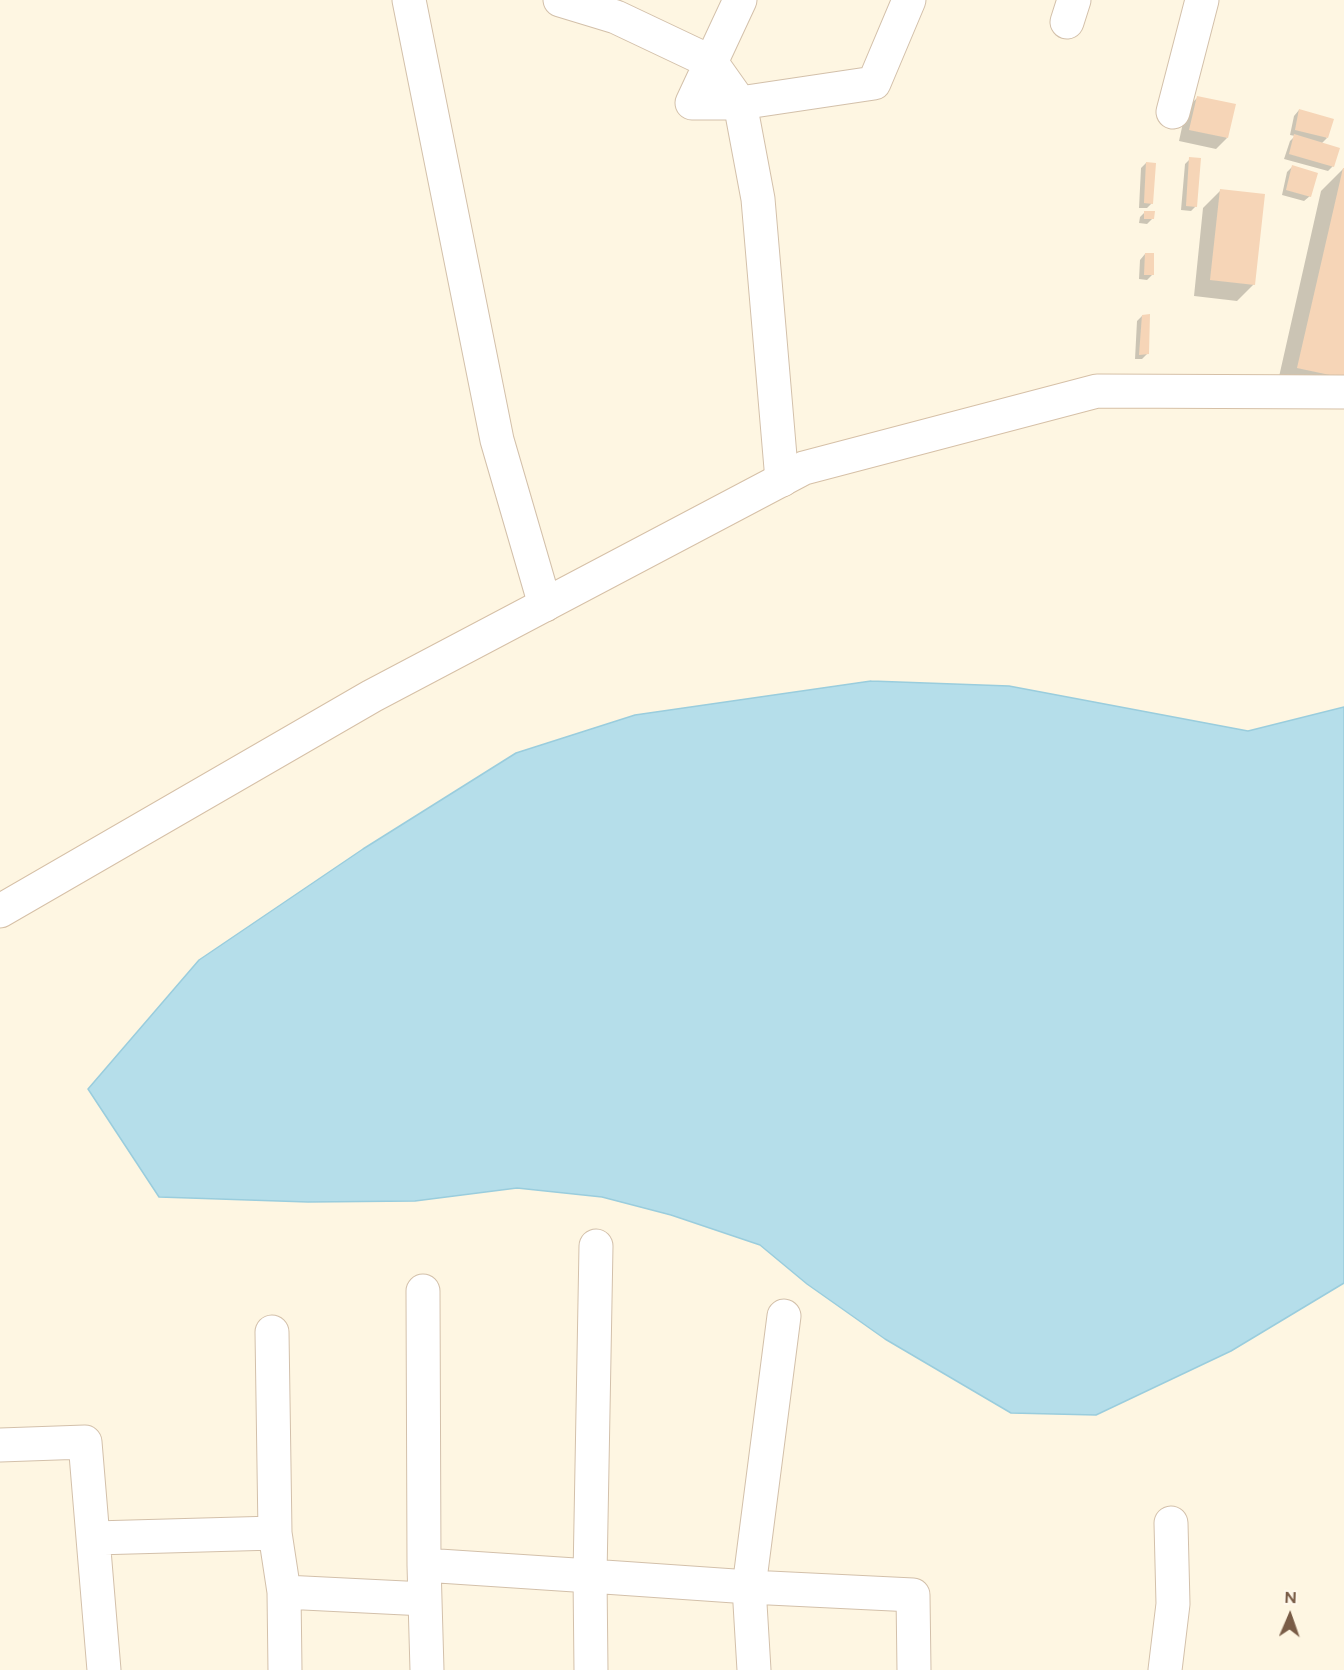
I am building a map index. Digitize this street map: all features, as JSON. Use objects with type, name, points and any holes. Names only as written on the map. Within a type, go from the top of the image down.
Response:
[{"type":"street","points":[[409,0],[497,440],[545,605]]},
{"type":"street","points":[[740,0],[692,103],[740,104],[874,83],[909,0]]},
{"type":"street","points":[[1173,112],[1202,0]]},
{"type":"street","points":[[567,1],[616,17],[711,62]]},
{"type":"street","points":[[740,104],[758,199],[782,480]]},
{"type":"street","points":[[0,911],[372,696],[804,468],[1097,391],[1344,392]]},
{"type":"street","points":[[591,1670],[590,1576],[596,1246]]},
{"type":"street","points":[[423,1292],[424,1565],[427,1670]]},
{"type":"street","points":[[754,1670],[749,1587],[784,1316]]},
{"type":"street","points":[[272,1332],[274,1533],[284,1592],[285,1670]]},
{"type":"street","points":[[0,1445],[85,1442],[95,1538],[104,1670]]},
{"type":"street","points":[[1165,1670],[1173,1604],[1171,1523]]},
{"type":"street","points":[[95,1538],[274,1533]]},
{"type":"street","points":[[424,1565],[749,1587],[913,1595],[914,1670]]},
{"type":"street","points":[[284,1592],[425,1599]]},
{"type":"water","points":[[871,681],[1009,686],[1248,731],[1344,707],[1344,1283],[1231,1351],[1096,1415],[1011,1413],[885,1339],[807,1284],[760,1245],[671,1215],[602,1197],[517,1188],[415,1201],[308,1202],[159,1197],[88,1089],[199,960],[363,849],[516,753],[635,715]]},
{"type":"building","points":[[1197,96],[1236,104],[1228,138],[1189,130]]},
{"type":"building","points":[[1299,109],[1334,119],[1328,138],[1295,130]]},
{"type":"building","points":[[1294,134],[1340,148],[1334,167],[1289,154]]},
{"type":"building","points":[[1189,157],[1201,158],[1197,207],[1186,206]]},
{"type":"building","points":[[1146,162],[1156,163],[1153,204],[1144,203]]},
{"type":"building","points":[[1292,165],[1318,173],[1311,197],[1286,190]]},
{"type":"building","points":[[1344,168],[1344,378],[1297,368]]},
{"type":"building","points":[[1220,189],[1265,194],[1255,285],[1210,280]]},
{"type":"building","points":[[1144,211],[1155,211],[1154,219],[1144,219]]},
{"type":"building","points":[[1145,253],[1154,253],[1154,275],[1144,275]]},
{"type":"building","points":[[1150,314],[1149,354],[1139,355],[1142,315]]}]
